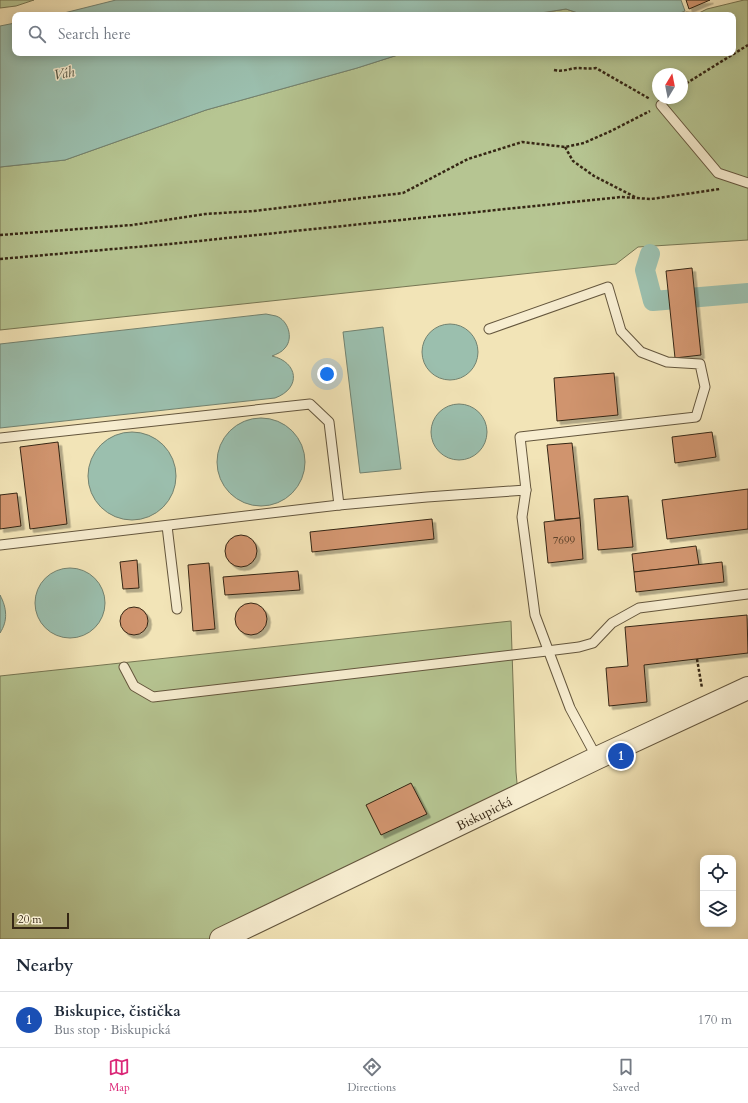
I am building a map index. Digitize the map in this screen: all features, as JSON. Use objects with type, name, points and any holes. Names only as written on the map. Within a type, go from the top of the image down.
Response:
[{"type":"street","name":"Biskupická","points":[[221,939],[597,758],[748,688]]},
{"type":"lane","points":[[661,105],[718,173],[748,182]]},
{"type":"lane","points":[[489,329],[608,287],[621,331],[641,352],[667,362],[700,364],[705,387],[696,417],[520,436],[526,490],[522,517],[535,615],[570,708],[584,737],[597,758]]},
{"type":"lane","points":[[0,438],[310,404],[329,422],[340,505]]},
{"type":"lane","points":[[0,545],[340,505],[526,490]]},
{"type":"lane","points":[[168,526],[177,609]]},
{"type":"lane","points":[[124,667],[134,686],[153,697],[548,651],[579,647],[593,643],[612,623],[640,608],[748,594]]},
{"type":"path","points":[[736,52],[748,45]]},
{"type":"path","points":[[688,82],[730,56]]},
{"type":"path","points":[[554,70],[561,72],[576,68],[586,70],[596,68],[661,105]]},
{"type":"path","points":[[0,235],[132,225],[205,214],[254,211],[403,193],[468,159],[522,142],[565,147],[584,143],[661,105]]},
{"type":"path","points":[[565,147],[573,161],[594,176],[637,198]]},
{"type":"path","points":[[0,258],[170,244],[613,198],[651,199],[720,188]]},
{"type":"path","points":[[697,659],[705,708]]},
{"type":"green space","points":[[0,0],[34,0],[16,6],[0,8]]},
{"type":"green space","points":[[748,0],[748,240],[638,247],[616,264],[0,330],[0,167],[65,160],[206,110],[395,56],[736,56],[736,12],[701,12],[707,9]]},
{"type":"green space","points":[[566,9],[575,12],[547,12]]},
{"type":"green space","points":[[511,621],[516,772],[519,805],[221,939],[0,939],[0,676]]},
{"type":"water","points":[[116,0],[681,0],[685,11],[575,12],[566,9],[547,12],[68,12]]},
{"type":"water","name":"Váh","points":[[12,24],[12,56],[395,56],[206,110],[65,160],[0,167],[0,26]]},
{"type":"water","points":[[266,314],[276,316],[284,321],[289,335],[288,344],[285,348],[281,352],[272,356],[281,359],[287,364],[291,369],[293,382],[284,394],[275,398],[0,428],[0,344]]},
{"type":"water","points":[[450,324],[465,329],[473,337],[478,352],[473,367],[465,375],[450,380],[435,375],[427,367],[422,352],[427,337],[435,329]]},
{"type":"water","points":[[383,327],[401,469],[360,473],[343,332]]},
{"type":"water","points":[[459,404],[474,409],[482,417],[487,432],[482,447],[474,455],[459,460],[444,455],[436,447],[431,432],[436,417],[444,409]]},
{"type":"water","points":[[261,418],[278,422],[292,431],[301,445],[305,462],[301,479],[292,493],[278,502],[261,506],[244,502],[230,493],[221,479],[217,462],[221,445],[230,431],[244,422]]},
{"type":"water","points":[[132,432],[149,436],[163,445],[172,459],[176,476],[172,493],[163,507],[149,516],[132,520],[115,516],[101,507],[92,493],[88,476],[92,459],[101,445],[115,436]]},
{"type":"water","points":[[70,568],[83,571],[95,578],[102,590],[105,603],[102,616],[95,628],[83,635],[70,638],[57,635],[45,628],[38,616],[35,603],[38,590],[45,578],[57,571]]},
{"type":"water","points":[[0,595],[6,614],[3,628],[0,633]]},
{"type":"building","points":[[686,0],[710,0],[689,9]]},
{"type":"building","points":[[692,268],[701,355],[675,358],[666,271]]},
{"type":"building","points":[[614,373],[618,415],[557,421],[554,378]]},
{"type":"building","points":[[712,432],[716,457],[675,463],[672,437]]},
{"type":"building","points":[[58,442],[67,524],[30,529],[20,447]]},
{"type":"building","points":[[572,443],[580,518],[555,520],[547,445]]},
{"type":"building","points":[[748,489],[748,529],[667,539],[662,500]]},
{"type":"building","points":[[17,493],[21,526],[0,529],[0,495]]},
{"type":"building","points":[[628,496],[633,547],[598,550],[594,499]]},
{"type":"building","points":[[580,518],[583,559],[548,563],[544,522]]},
{"type":"building","points":[[432,519],[434,539],[312,552],[310,532]]},
{"type":"building","points":[[238,535],[244,535],[253,539],[257,551],[253,563],[244,567],[238,567],[229,563],[225,554],[225,548],[229,539]]},
{"type":"building","points":[[696,546],[699,565],[634,572],[632,554]]},
{"type":"building","points":[[137,560],[139,588],[123,589],[120,562]]},
{"type":"building","points":[[722,562],[724,582],[636,592],[634,572]]},
{"type":"building","points":[[209,563],[215,629],[193,631],[188,565]]},
{"type":"building","points":[[298,571],[300,590],[225,595],[223,577]]},
{"type":"building","points":[[248,603],[254,603],[263,607],[267,619],[263,631],[254,635],[248,635],[239,631],[235,622],[235,616],[239,607]]},
{"type":"building","points":[[134,607],[144,611],[148,621],[144,631],[134,635],[124,631],[120,621],[124,611]]},
{"type":"building","points":[[747,615],[748,653],[644,665],[647,702],[609,706],[606,668],[628,666],[625,627]]},
{"type":"building","points":[[411,783],[427,814],[381,835],[366,805]]},
{"type":"waterway","points":[[650,254],[645,270],[653,301],[748,293]]},
{"type":"place","name":"Biskupice, čistička","points":[[621,756]]}]
